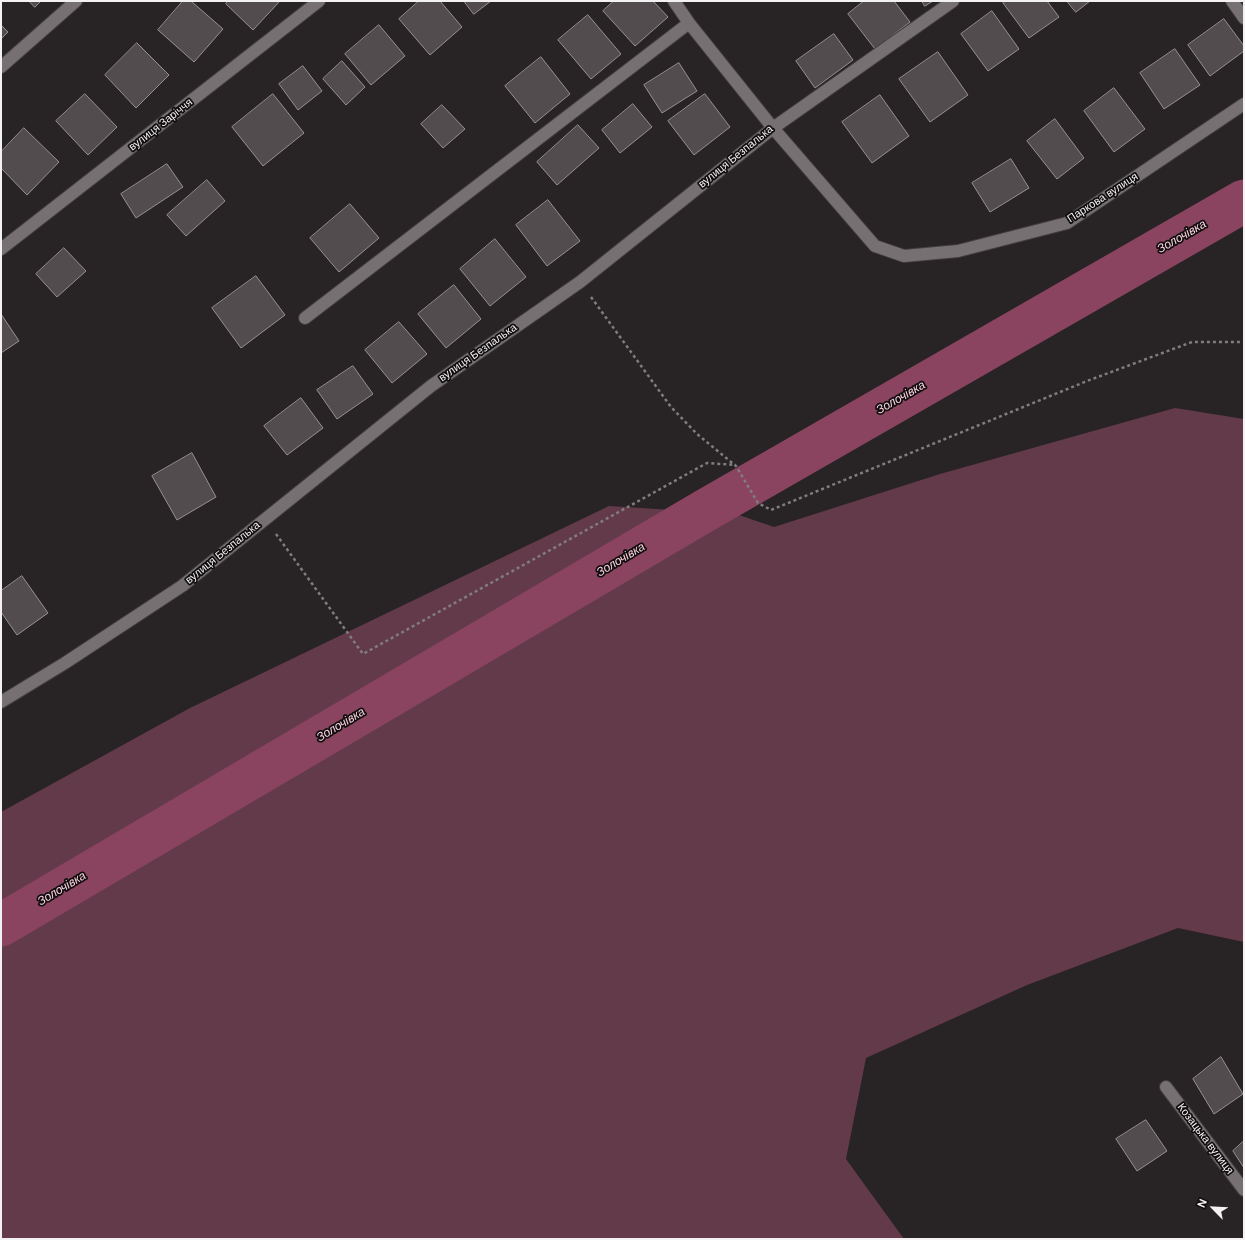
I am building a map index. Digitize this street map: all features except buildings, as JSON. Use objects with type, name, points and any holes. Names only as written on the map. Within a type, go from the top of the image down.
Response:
[{"type":"street","points":[[1,68],[76,1]]},
{"type":"street","name":"вулиця Заріччя","points":[[1,249],[319,1]]},
{"type":"street","points":[[674,1],[689,23],[772,128]]},
{"type":"street","name":"вулиця Безпалька","points":[[1,702],[65,664],[182,586],[431,386],[580,282],[772,128],[953,1]]},
{"type":"street","points":[[1232,1],[1244,18]]},
{"type":"street","points":[[305,318],[689,23]]},
{"type":"street","name":"Паркова вулиця","points":[[772,128],[875,246],[904,256],[958,251],[1067,223],[1244,104]]},
{"type":"street","name":"Козацька вулиця","points":[[1166,1087],[1244,1190]]},
{"type":"path","points":[[580,282],[671,407],[697,434],[736,466],[758,502],[771,510],[1087,381],[1192,342],[1244,342]]},
{"type":"path","points":[[265,519],[362,654],[707,463],[736,466]]},
{"type":"shaded area","points":[[1175,408],[1244,419],[1244,942],[1178,928],[1027,985],[866,1058],[846,1159],[904,1239],[1,1239],[1,812],[190,708],[609,506],[736,514],[774,527],[940,474]]},
{"type":"waterway","name":"Золочівка","points":[[1,925],[706,510],[1244,201]]}]
